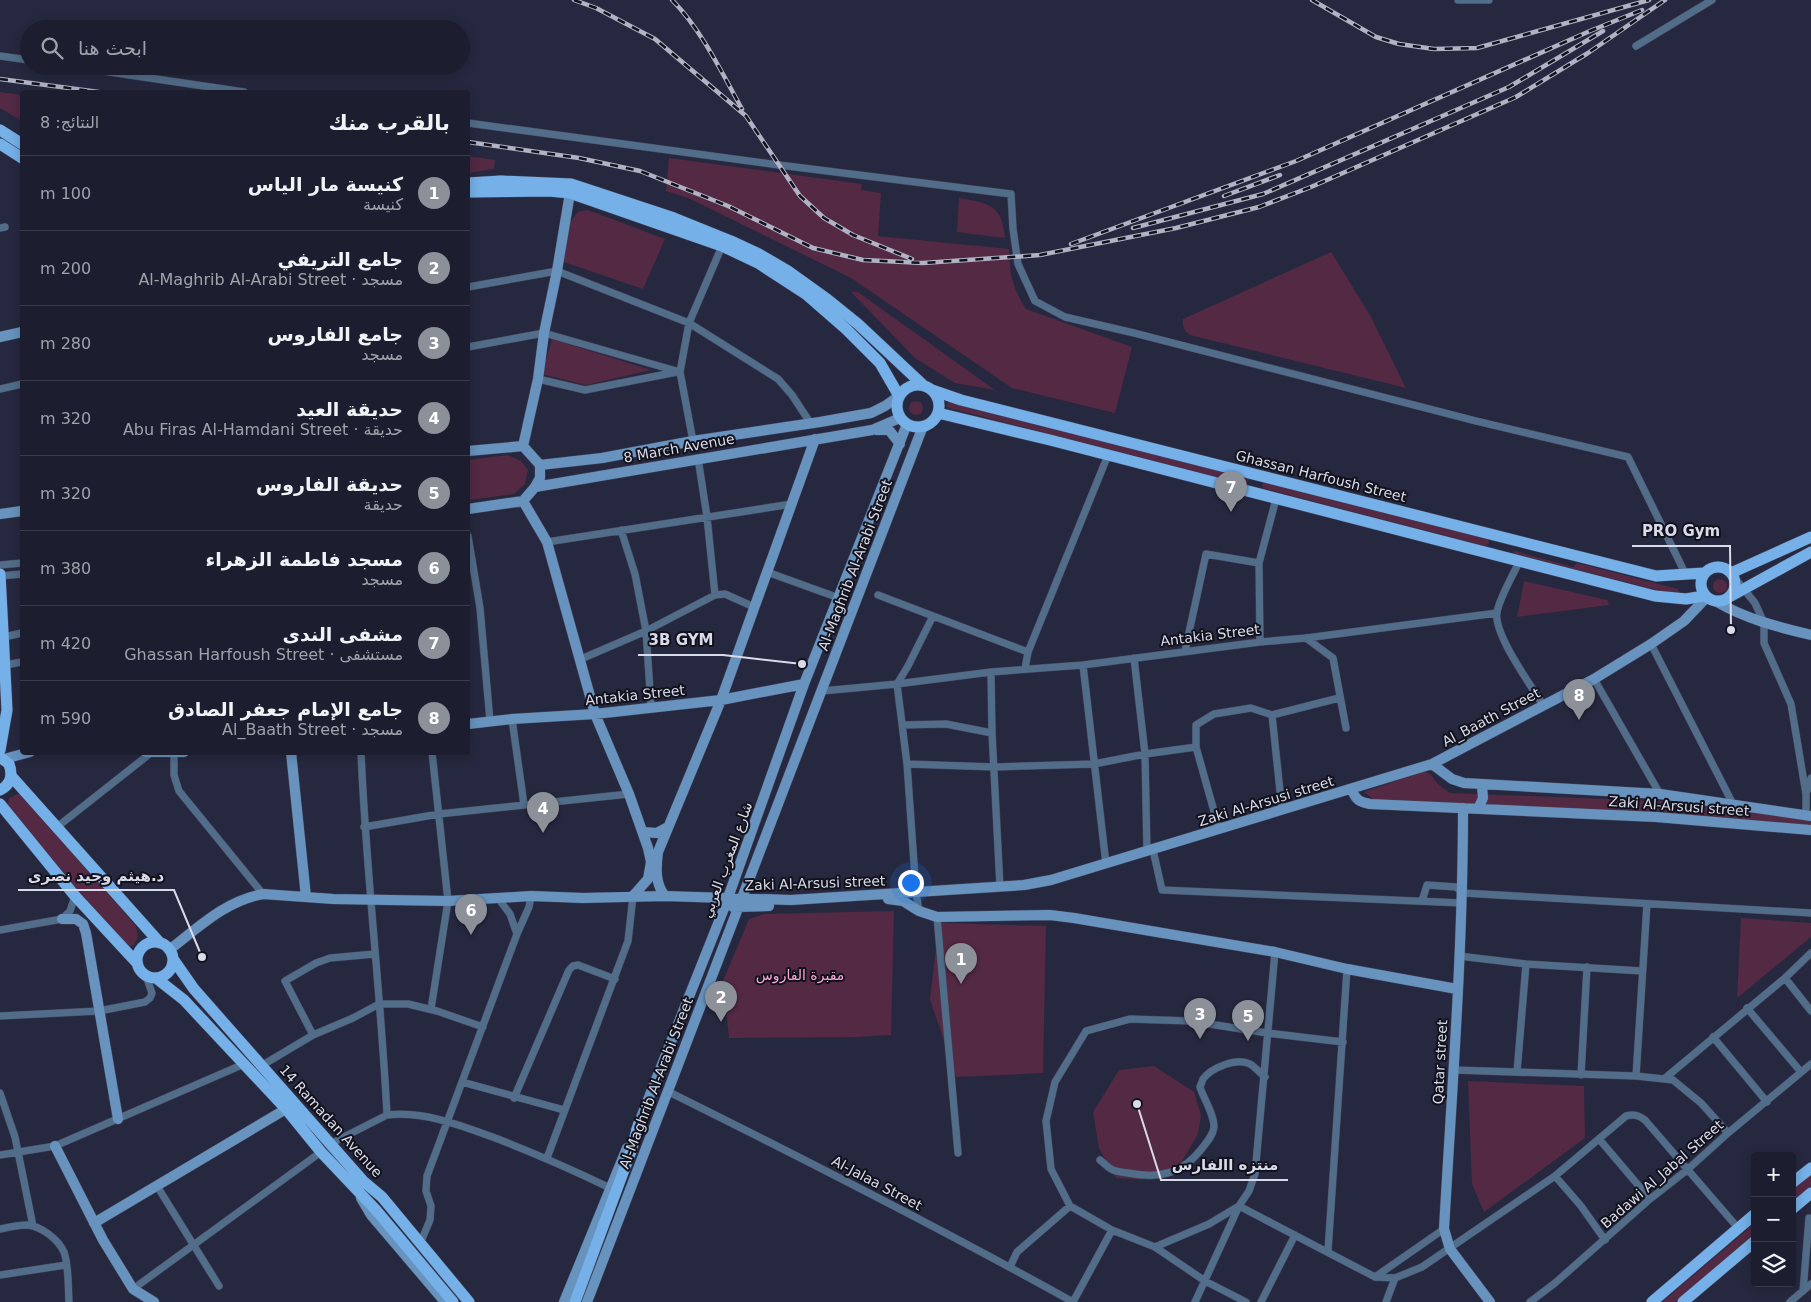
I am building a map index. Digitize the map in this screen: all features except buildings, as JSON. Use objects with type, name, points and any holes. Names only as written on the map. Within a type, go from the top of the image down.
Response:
[{"type":"main road","points":[[0,130],[20,143]]},
{"type":"main road","points":[[0,144],[20,157]]},
{"type":"main road","points":[[470,182],[501,181],[571,184],[674,218],[731,240],[788,271],[827,299],[858,324],[928,388],[938,401],[938,413],[932,421],[924,426],[912,426],[904,421],[896,407],[899,396],[909,386],[928,388]]},
{"type":"main road","points":[[470,192],[549,191],[570,193],[722,246],[758,263],[807,295],[846,329],[880,363],[899,396]]},
{"type":"main road","name":"Ghassan Harfoush Street","points":[[928,388],[961,400],[1656,576],[1704,573]]},
{"type":"main road","points":[[938,413],[1655,596],[1727,600],[1811,552]]},
{"type":"main road","points":[[1253,492],[1257,475]]},
{"type":"main road","points":[[1732,575],[1811,537]]},
{"type":"main road","points":[[1501,558],[1500,550],[1503,546],[1509,545],[1546,555],[1585,559]]},
{"type":"main road","points":[[1791,546],[1798,558]]},
{"type":"main road","points":[[1709,598],[1700,587],[1702,577],[1709,569],[1721,567],[1732,575],[1735,586],[1731,596]]},
{"type":"main road","points":[[0,575],[7,710],[1,755]]},
{"type":"main road","name":"14 Ramadan Avenue","points":[[1,755],[9,764],[12,777],[168,950],[185,979],[261,1066],[325,1148]]},
{"type":"main road","points":[[0,790],[9,783],[12,777]]},
{"type":"main road","points":[[0,804],[74,896],[137,964],[142,973],[151,977],[167,974],[172,964],[168,950],[154,942],[143,947],[139,952],[137,964]]},
{"type":"main road","name":"14 Ramadan Avenue","points":[[151,977],[168,986],[184,1000],[325,1148],[360,1186],[376,1210],[453,1302]]},
{"type":"main road","points":[[575,1302],[631,1151],[639,1123]]},
{"type":"main road","points":[[1796,1180],[1811,1168]]},
{"type":"main road","name":"14 Ramadan Avenue","points":[[360,1186],[382,1197],[469,1302]]},
{"type":"main road","points":[[1796,1206],[1811,1193]]},
{"type":"main road","points":[[1652,1302],[1751,1217]]},
{"type":"main road","points":[[1683,1302],[1754,1242]]},
{"type":"street","points":[[1458,0],[1488,0]]},
{"type":"street","points":[[1636,46],[1712,0]]},
{"type":"street","points":[[0,56],[20,59]]},
{"type":"street","points":[[129,75],[230,90]]},
{"type":"street","points":[[470,124],[1011,194],[1016,258],[1035,301],[1065,317],[1628,457],[1686,575]]},
{"type":"street","points":[[523,446],[538,379],[544,333],[570,193]]},
{"type":"street","points":[[693,441],[680,372],[690,322],[722,246]]},
{"type":"street","points":[[470,287],[557,271],[690,322],[778,379],[792,395],[811,424]]},
{"type":"street","points":[[0,337],[20,332]]},
{"type":"street","points":[[470,347],[544,333],[680,372]]},
{"type":"street","points":[[538,379],[585,390],[680,372]]},
{"type":"street","points":[[0,389],[20,384]]},
{"type":"street","points":[[540,465],[602,458],[693,441],[811,424],[871,413],[899,396]]},
{"type":"street","name":"8 March Avenue","points":[[535,487],[872,430],[904,421]]},
{"type":"street","name":"شارع المغرب العربي","points":[[564,1302],[610,1188],[639,1123],[726,902],[804,684],[900,444],[904,421]]},
{"type":"street","name":"Al-Maghrib Al-Arabi Street","points":[[587,1302],[924,426]]},
{"type":"street","points":[[872,430],[889,430],[900,444]]},
{"type":"street","points":[[666,896],[660,890],[657,881],[656,862],[658,852],[721,700],[815,439]]},
{"type":"street","points":[[470,451],[523,446]]},
{"type":"street","points":[[470,509],[523,501],[535,487],[540,478],[540,465],[523,446]]},
{"type":"street","points":[[1025,669],[1028,652],[1108,455]]},
{"type":"street","points":[[698,458],[715,595]]},
{"type":"street","points":[[1260,642],[1259,563],[1276,499]]},
{"type":"street","points":[[523,501],[547,542],[595,714],[629,794],[643,832],[651,862],[648,879],[633,896],[628,941],[546,1158]]},
{"type":"street","points":[[547,542],[792,504]]},
{"type":"street","points":[[0,514],[20,511]]},
{"type":"street","points":[[621,530],[635,574],[646,631],[651,706]]},
{"type":"street","points":[[470,548],[480,608],[490,721]]},
{"type":"street","points":[[1186,651],[1206,554],[1259,563]]},
{"type":"street","points":[[0,564],[20,562]]},
{"type":"street","points":[[1518,562],[1497,613],[1498,626],[1503,639],[1544,705]]},
{"type":"street","points":[[766,572],[839,598]]},
{"type":"street","points":[[0,575],[20,574]]},
{"type":"street","points":[[1432,764],[1452,778],[1464,783],[1482,786],[1660,794],[1809,816],[1791,704],[1764,643],[1764,624],[1755,603],[1732,575]]},
{"type":"street","points":[[581,659],[646,631],[715,595],[725,594],[754,607]]},
{"type":"street","points":[[878,595],[1028,652]]},
{"type":"street","points":[[1709,598],[1730,610],[1764,624],[1811,635]]},
{"type":"street","name":"Al_Baath Street","points":[[1352,789],[1432,764],[1594,679],[1684,621],[1709,598]]},
{"type":"street","name":"Antakia Street","points":[[822,691],[991,672],[1083,665],[1497,613]]},
{"type":"street","points":[[919,911],[907,764],[897,684],[933,616]]},
{"type":"street","points":[[4,637],[20,633]]},
{"type":"street","points":[[1306,638],[1333,658],[1346,728]]},
{"type":"street","points":[[1651,644],[1734,806]]},
{"type":"street","points":[[1134,658],[1145,754],[1150,851],[1162,890],[1422,901],[1462,898],[1647,904],[1811,913]]},
{"type":"street","points":[[5,665],[20,662]]},
{"type":"street","points":[[1083,665],[1106,864]]},
{"type":"street","points":[[991,672],[992,733],[1000,887]]},
{"type":"street","points":[[1594,679],[1660,794]]},
{"type":"street","name":"Antakia Street","points":[[470,724],[512,718],[595,714],[651,706],[721,700],[804,684]]},
{"type":"street","points":[[1219,830],[1196,747],[1196,725],[1214,714],[1251,708],[1272,715],[1339,698]]},
{"type":"street","points":[[1272,715],[1282,810]]},
{"type":"street","points":[[512,718],[524,805]]},
{"type":"street","points":[[902,725],[946,724],[992,733]]},
{"type":"street","points":[[907,764],[995,767],[1094,764],[1196,747]]},
{"type":"street","points":[[1,755],[20,753]]},
{"type":"street","points":[[56,827],[147,755]]},
{"type":"street","points":[[168,950],[225,907],[246,898],[263,894],[179,790],[174,775],[179,755]]},
{"type":"street","points":[[291,755],[306,897]]},
{"type":"street","points":[[361,755],[364,827],[376,954],[387,1115]]},
{"type":"street","points":[[430,1009],[448,901],[432,755]]},
{"type":"street","points":[[1806,794],[1811,778]]},
{"type":"street","points":[[1478,809],[1483,798],[1482,786]]},
{"type":"street","name":"Zaki Al-Arsusi street","points":[[263,894],[448,901],[532,896],[583,898],[666,896],[741,903],[1024,886],[1150,851],[1352,789],[1354,797],[1360,802],[1370,804],[1656,817],[1811,830]]},
{"type":"street","points":[[364,827],[440,814],[629,794]]},
{"type":"street","name":"Qatar street","points":[[1464,808],[1454,1070],[1444,1230],[1450,1249],[1490,1302]]},
{"type":"street","points":[[643,832],[657,833],[668,827]]},
{"type":"street","points":[[1422,901],[1427,884],[1456,887],[1462,898]]},
{"type":"street","points":[[62,919],[70,911],[74,896]]},
{"type":"street","points":[[422,1239],[430,1220],[431,1206],[426,1191],[427,1176],[532,896]]},
{"type":"street","points":[[498,898],[510,914],[517,934]]},
{"type":"street","points":[[741,903],[889,899],[903,901],[919,911],[937,917],[1050,915],[1276,952],[1347,970],[1457,989]]},
{"type":"street","points":[[1636,1076],[1647,904]]},
{"type":"street","points":[[937,917],[958,1153]]},
{"type":"street","points":[[0,930],[62,919],[76,919],[83,924],[118,1119]]},
{"type":"street","points":[[1194,1302],[1238,1206],[1249,1191],[1255,1174],[1276,952]]},
{"type":"street","points":[[1664,1079],[1785,978],[1811,953]]},
{"type":"street","points":[[313,1035],[285,980],[316,963],[330,958],[376,954]]},
{"type":"street","points":[[1459,956],[1526,964],[1642,971]]},
{"type":"street","points":[[1517,1072],[1526,964]]},
{"type":"street","points":[[514,1098],[573,966],[578,965],[615,979]]},
{"type":"street","points":[[1581,1074],[1587,967]]},
{"type":"street","points":[[1328,1251],[1344,1042],[1347,970]]},
{"type":"street","points":[[0,1016],[99,1011],[145,1002],[152,993],[151,977]]},
{"type":"street","points":[[1785,978],[1811,1011]]},
{"type":"street","points":[[261,1066],[313,1035],[353,1018],[379,1004],[408,1004],[430,1009],[483,1027]]},
{"type":"street","points":[[1747,1008],[1801,1072]]},
{"type":"street","points":[[1246,1302],[1205,1281],[1155,1247],[1112,1230],[1070,1206],[1051,1169],[1046,1121],[1055,1082],[1086,1031],[1130,1019],[1190,1021],[1344,1042]]},
{"type":"street","points":[[1713,1037],[1767,1102]]},
{"type":"street","points":[[1100,1160],[1112,1170],[1135,1174],[1156,1176],[1178,1169],[1196,1156],[1210,1139],[1214,1129],[1213,1119],[1200,1087],[1203,1079],[1215,1070],[1242,1061],[1250,1064],[1265,1077]]},
{"type":"street","points":[[0,1155],[55,1146],[244,1064]]},
{"type":"street","name":"Badawi Al_Jabal Street","points":[[1530,1302],[1555,1283],[1650,1199],[1687,1170],[1811,1064]]},
{"type":"street","points":[[1454,1070],[1636,1076],[1673,1080],[1701,1103],[1728,1133]]},
{"type":"street","points":[[462,1082],[514,1098],[564,1110]]},
{"type":"street","name":"Al-Jalaa Street","points":[[667,1091],[816,1165],[1073,1302]]},
{"type":"street","points":[[0,1093],[18,1152],[33,1226]]},
{"type":"street","points":[[94,1223],[286,1109]]},
{"type":"street","points":[[133,1289],[325,1148],[387,1115],[410,1114],[447,1120],[546,1158],[610,1188]]},
{"type":"street","points":[[1238,1206],[1375,1277],[1396,1278],[1422,1268],[1555,1176],[1626,1116],[1639,1115],[1738,1228]]},
{"type":"street","points":[[1599,1139],[1650,1199]]},
{"type":"street","points":[[55,1146],[94,1223],[133,1289],[154,1302]]},
{"type":"street","points":[[1555,1176],[1581,1206],[1605,1240]]},
{"type":"street","points":[[157,1186],[219,1286]]},
{"type":"street","points":[[360,1186],[389,1198],[474,1302]]},
{"type":"street","points":[[360,1186],[370,1215],[445,1302]]},
{"type":"street","points":[[1010,1267],[1017,1252],[1070,1206]]},
{"type":"street","points":[[1155,1247],[1209,1224],[1238,1206]]},
{"type":"street","points":[[1803,1291],[1809,1218]]},
{"type":"street","points":[[0,1229],[25,1225],[33,1226],[58,1243],[64,1252],[69,1302]]},
{"type":"street","points":[[1073,1302],[1112,1230]]},
{"type":"street","points":[[1375,1277],[1444,1230]]},
{"type":"street","points":[[1261,1302],[1295,1235]]},
{"type":"street","points":[[0,1275],[66,1265]]},
{"type":"street","points":[[1386,1302],[1396,1278]]},
{"type":"street","points":[[1790,1302],[1811,1284]]},
{"type":"green space","points":[[0,92],[20,95],[20,120],[0,108]]},
{"type":"green space","points":[[470,156],[495,160],[494,169],[470,173]]},
{"type":"green space","points":[[669,158],[862,184],[861,190],[881,193],[878,236],[1009,249],[1013,281],[1026,309],[1132,347],[1115,413],[1012,388],[851,278],[688,198],[666,191]]},
{"type":"green space","points":[[959,198],[992,207],[1001,218],[1005,238],[957,232]]},
{"type":"green space","points":[[588,210],[665,239],[643,289],[564,262],[568,224],[578,212]]},
{"type":"green space","points":[[1331,252],[1370,315],[1406,388],[1190,335],[1184,328],[1183,319]]},
{"type":"green space","points":[[851,292],[858,292],[995,390],[955,383],[915,358]]},
{"type":"green space","points":[[552,339],[651,370],[586,385],[542,374]]},
{"type":"green space","points":[[916,401],[921,403],[923,408],[921,413],[916,415],[911,413],[909,408],[911,403]]},
{"type":"green space","points":[[949,401],[1249,479],[1245,484],[949,408],[946,406]]},
{"type":"green space","points":[[508,455],[521,461],[528,470],[525,484],[514,494],[470,500],[470,460]]},
{"type":"green space","points":[[1263,482],[1488,539],[1489,543],[1486,546],[1262,488]]},
{"type":"green space","points":[[1513,552],[1573,567],[1577,563],[1678,589],[1680,594],[1677,595],[1515,554]]},
{"type":"green space","points":[[1720,579],[1725,581],[1727,586],[1725,591],[1720,593],[1715,591],[1713,586],[1715,581]]},
{"type":"green space","points":[[1524,581],[1607,600],[1609,605],[1517,617]]},
{"type":"green space","points":[[1425,771],[1450,793],[1656,801],[1811,818],[1811,825],[1373,799],[1364,792]]},
{"type":"green space","points":[[20,793],[136,926],[138,937],[133,946],[121,946],[7,810],[9,798]]},
{"type":"green space","name":"مقبرة الفاروس","points":[[894,911],[891,1035],[729,1038],[723,981],[749,919],[765,914]]},
{"type":"green space","points":[[1741,918],[1811,923],[1811,937],[1737,998]]},
{"type":"green space","points":[[939,923],[1046,926],[1043,1073],[956,1077],[930,999]]},
{"type":"green space","points":[[1154,1066],[1194,1092],[1201,1115],[1198,1134],[1181,1163],[1152,1180],[1116,1178],[1099,1148],[1093,1112],[1119,1070]]},
{"type":"green space","points":[[1468,1081],[1584,1086],[1585,1138],[1484,1212],[1472,1184]]},
{"type":"green space","points":[[1811,1174],[1811,1186],[1796,1199],[1796,1187]]},
{"type":"green space","points":[[1751,1226],[1751,1237],[1675,1302],[1662,1302]]},
{"type":"railway","points":[[574,0],[596,8],[655,39],[746,116],[800,196],[824,218],[853,235],[912,259]]},
{"type":"railway","points":[[672,0],[702,38],[742,109]]},
{"type":"railway","points":[[1312,0],[1376,37],[1399,44],[1434,49],[1477,48],[1649,0]]},
{"type":"railway","points":[[470,142],[579,158],[640,171],[728,206],[813,248],[863,260],[923,263],[1040,255],[1176,228],[1259,207],[1311,187],[1516,97],[1588,53],[1665,0]]},
{"type":"railway","points":[[1071,244],[1296,161],[1590,31],[1642,10]]},
{"type":"railway","points":[[1133,228],[1263,194],[1509,87],[1603,31]]},
{"type":"railway","points":[[0,79],[84,90]]},
{"type":"railway","points":[[1224,196],[1280,175]]},
{"type":"place","name":"مشفى الندى","points":[[1231,512]]},
{"type":"place","name":"PRO Gym","points":[[1731,630]]},
{"type":"place","name":"3B GYM","points":[[802,664]]},
{"type":"place","name":"جامع الإمام جعفر الصادق","points":[[1579,720]]},
{"type":"place","name":"حديقة العيد","points":[[543,833]]},
{"type":"place","name":"مسجد فاطمة الزهراء","points":[[471,935]]},
{"type":"place","name":"د.هيثم وحيد نصرى","points":[[202,957]]},
{"type":"place","name":"كنيسة مار الياس","points":[[961,984]]},
{"type":"place","name":"جامع التريفي","points":[[721,1022]]},
{"type":"place","name":"جامع الفاروس","points":[[1200,1039]]},
{"type":"place","name":"حديقة الفاروس","points":[[1248,1041]]},
{"type":"place","name":"منتزه االفارس","points":[[1137,1104]]}]
